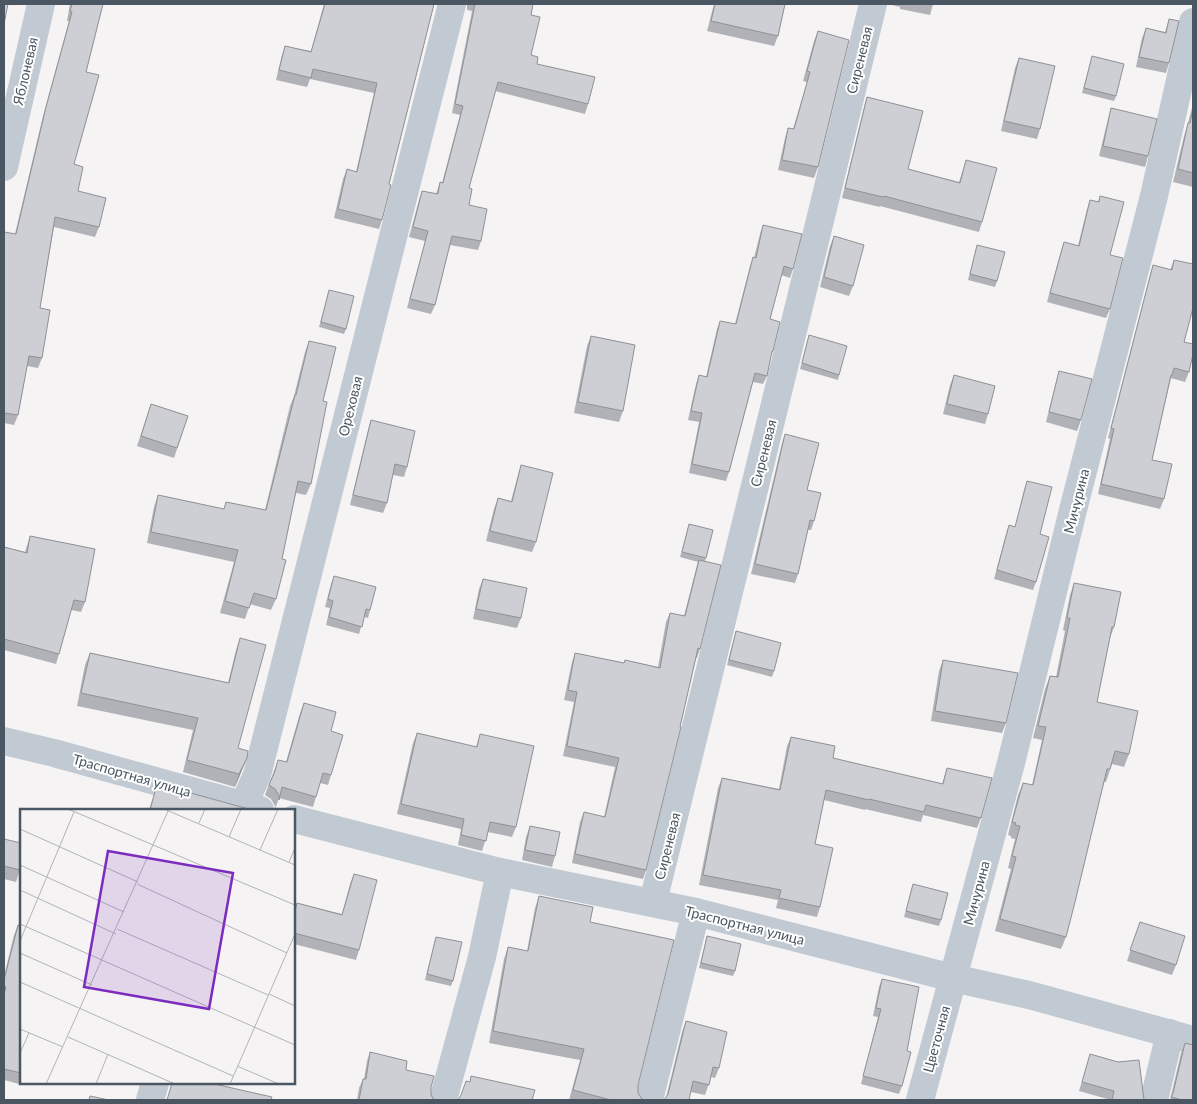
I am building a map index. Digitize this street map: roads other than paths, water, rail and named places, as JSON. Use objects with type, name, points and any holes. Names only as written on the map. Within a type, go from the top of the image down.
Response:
[{"type":"street","name":"Яблоневая","points":[[4,167],[41,4]]},
{"type":"street","name":"Ореховая","points":[[237,807],[256,776],[452,4]]},
{"type":"street","name":"Сиреневая","points":[[653,902],[873,4]]},
{"type":"street","name":"Мичурина","points":[[953,978],[1011,763],[1074,506],[1154,196],[1193,22]]},
{"type":"street","name":"Траспортная улица","points":[[4,741],[54,753],[237,807]]},
{"type":"street","name":"Траспортная улица","points":[[295,819],[500,872],[696,912],[953,978],[1029,994],[1182,1037]]},
{"type":"street","points":[[443,1100],[482,957],[500,872]]},
{"type":"street","points":[[649,1100],[696,912]]},
{"type":"street","name":"Цветочная","points":[[920,1100],[953,978]]},
{"type":"street","points":[[1154,1100],[1182,1037]]},
{"type":"street","points":[[150,1100],[154,1084]]}]
